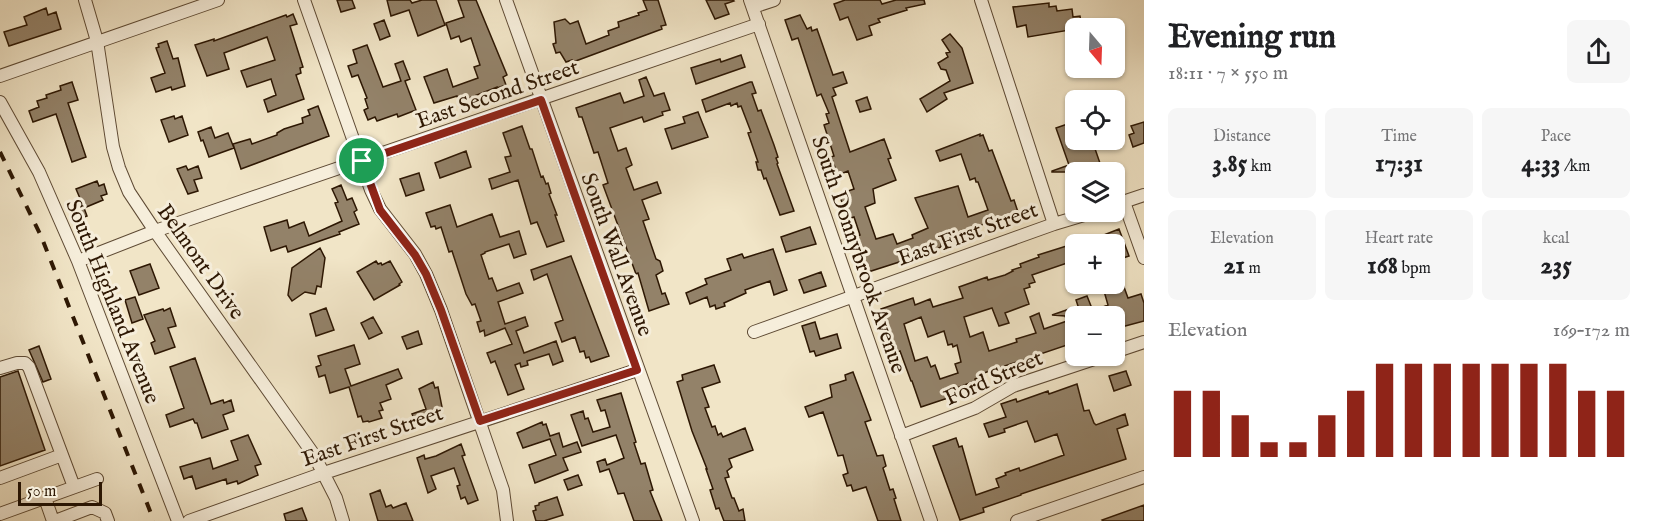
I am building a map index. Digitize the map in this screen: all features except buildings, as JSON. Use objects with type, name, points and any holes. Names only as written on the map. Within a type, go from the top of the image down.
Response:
[{"type":"street","name":"Belmont Drive","points":[[85,0],[96,41],[113,147],[118,168],[129,192],[314,454],[336,498],[343,521]]},
{"type":"street","points":[[0,76],[218,0]]},
{"type":"street","points":[[304,0],[380,210],[415,255],[426,274],[441,310],[503,490],[507,521]]},
{"type":"street","name":"South Wall Avenue","points":[[506,0],[693,521]]},
{"type":"street","points":[[752,4],[774,0]]},
{"type":"street","points":[[981,0],[1054,224]]},
{"type":"street","name":"South Donnybrook Avenue","points":[[752,4],[931,521]]},
{"type":"street","name":"East Second Street","points":[[78,261],[155,231],[759,24]]},
{"type":"street","name":"South Highland Avenue","points":[[0,102],[39,172],[78,261],[178,521]]},
{"type":"street","points":[[1125,202],[1144,195]]},
{"type":"street","points":[[1125,217],[1144,258]]},
{"type":"street","name":"East First Street","points":[[754,332],[1065,221]]},
{"type":"street","points":[[1125,348],[1144,342]]},
{"type":"street","points":[[0,368],[17,363],[25,363],[29,367],[74,487]]},
{"type":"street","name":"Ford Street","points":[[901,436],[964,413],[1013,386],[1073,366]]},
{"type":"street","name":"East First Street","points":[[189,521],[324,473],[637,370]]},
{"type":"street","points":[[0,478],[62,455]]},
{"type":"street","points":[[1017,521],[1144,477]]},
{"type":"street","points":[[0,514],[97,479]]},
{"type":"street","points":[[45,498],[54,521],[92,507],[105,513],[108,521]]},
{"type":"railway","points":[[0,152],[41,236],[154,521]]},
{"type":"route","points":[[541,100],[637,370],[480,421],[426,274],[415,255],[380,210],[362,161],[541,100]]}]
